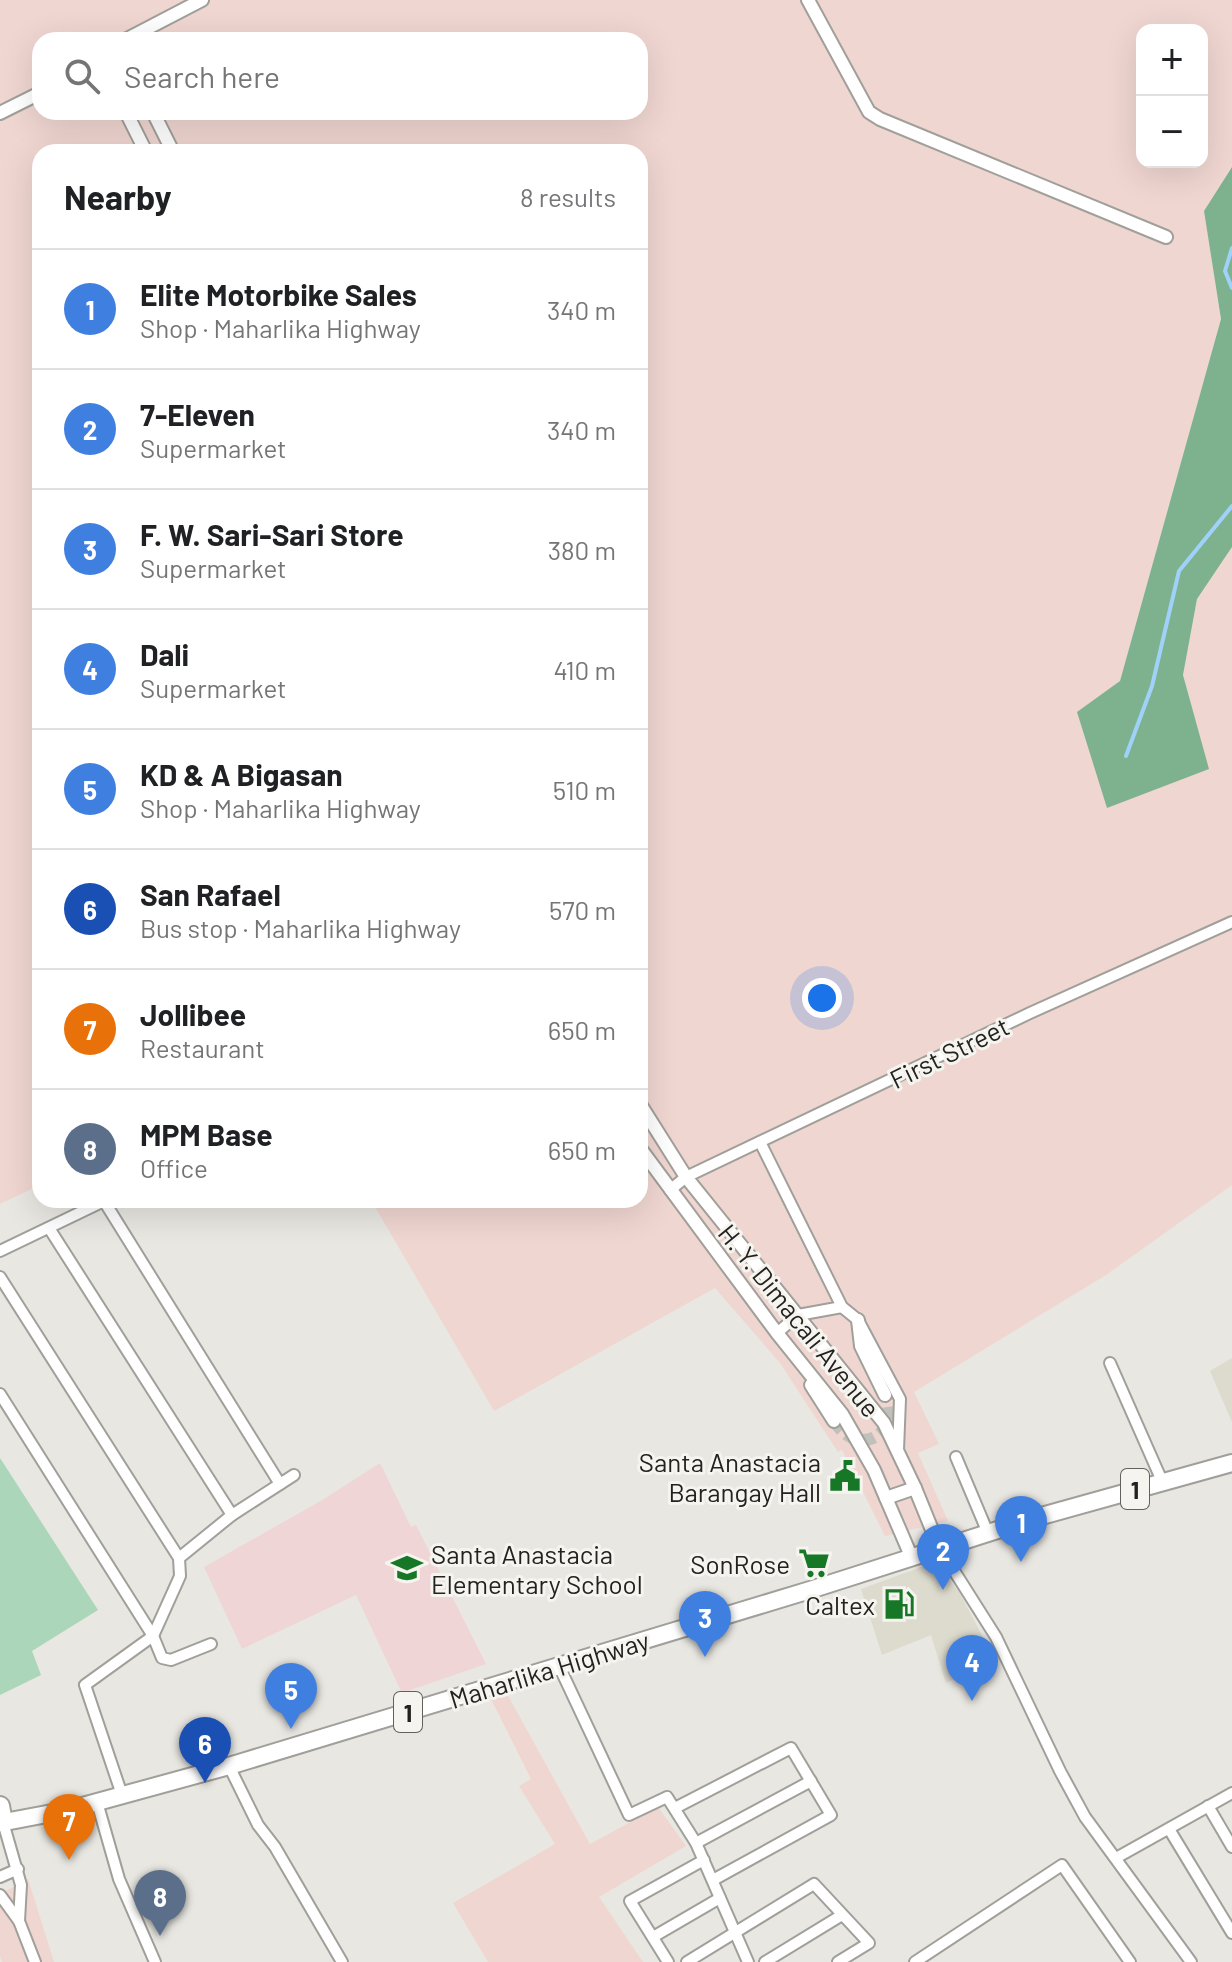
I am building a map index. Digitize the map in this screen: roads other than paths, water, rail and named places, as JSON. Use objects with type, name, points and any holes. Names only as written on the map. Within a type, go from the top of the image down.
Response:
[{"type":"highway","name":"Maharlika Highway","points":[[1,1817],[97,1802],[229,1766],[810,1590],[939,1547],[1232,1463]]},
{"type":"street","points":[[140,32],[202,0]]},
{"type":"street","points":[[808,0],[869,112],[1166,237]]},
{"type":"street","points":[[0,113],[32,97]]},
{"type":"street","points":[[130,120],[142,144]]},
{"type":"street","points":[[157,120],[169,144]]},
{"type":"street","name":"First Street","points":[[670,1190],[686,1177],[1030,1013],[1232,922]]},
{"type":"street","name":"H. Y. Dimacali Avenue","points":[[648,1117],[686,1177],[884,1423],[939,1547]]},
{"type":"street","points":[[760,1142],[842,1307],[858,1320],[900,1399],[898,1452]]},
{"type":"street","name":"H. Y. Dimacali Avenue","points":[[648,1159],[777,1333],[842,1414],[874,1470],[911,1556]]},
{"type":"street","points":[[0,1251],[90,1208]]},
{"type":"street","points":[[109,1208],[280,1484]]},
{"type":"street","points":[[49,1228],[232,1515]]},
{"type":"street","points":[[0,1277],[179,1558],[180,1576],[153,1636],[85,1685],[122,1795]]},
{"type":"street","points":[[777,1333],[798,1315],[842,1307]]},
{"type":"street","points":[[858,1320],[861,1346],[885,1395]]},
{"type":"street","points":[[797,1357],[804,1375],[834,1421]]},
{"type":"street","points":[[1110,1363],[1162,1481]]},
{"type":"street","points":[[0,1394],[153,1636],[162,1658],[171,1660],[211,1644]]},
{"type":"street","points":[[956,1457],[988,1533]]},
{"type":"street","points":[[179,1558],[232,1515],[294,1475]]},
{"type":"street","points":[[886,1498],[915,1488]]},
{"type":"street","points":[[939,1547],[996,1637],[1085,1817],[1191,1962]]},
{"type":"street","points":[[559,1666],[629,1815],[667,1797],[675,1808],[696,1843],[748,1962]]},
{"type":"street","points":[[675,1808],[791,1748],[831,1815],[713,1880]]},
{"type":"street","points":[[229,1766],[258,1825],[275,1847],[342,1962]]},
{"type":"street","points":[[696,1843],[811,1781]]},
{"type":"street","points":[[1116,1858],[1232,1793]]},
{"type":"street","points":[[97,1802],[119,1879],[155,1962]]},
{"type":"street","points":[[1208,1806],[1232,1847]]},
{"type":"street","points":[[1,1817],[21,1885],[19,1921]]},
{"type":"street","points":[[1169,1829],[1232,1933]]},
{"type":"street","points":[[668,1962],[630,1901],[704,1860]]},
{"type":"street","points":[[915,1962],[933,1958],[1062,1865],[1130,1962]]},
{"type":"street","points":[[0,1877],[18,1869]]},
{"type":"street","points":[[687,1962],[814,1884],[869,1943],[838,1962]]},
{"type":"street","points":[[0,1895],[19,1921],[35,1962]]},
{"type":"street","points":[[653,1937],[720,1898]]},
{"type":"street","points":[[765,1962],[842,1915]]},
{"type":"waterway","points":[[1232,248],[1225,271],[1232,288]]},
{"type":"waterway","points":[[1126,756],[1152,686],[1179,571],[1232,506]]},
{"type":"tunnel","points":[[834,1421],[854,1439],[874,1437],[882,1431],[887,1421],[889,1409],[885,1395]]},
{"type":"place","name":"Santa Anastacia Barangay Hall","points":[[845,1476]]},
{"type":"place","name":"Elite Motorbike Sales","points":[[1021,1562]]},
{"type":"place","name":"SonRose","points":[[814,1563]]},
{"type":"place","name":"Santa Anastacia Elementary School","points":[[407,1568]]},
{"type":"place","name":"7-Eleven","points":[[943,1590]]},
{"type":"place","name":"Caltex","points":[[899,1604]]},
{"type":"place","name":"F. W. Sari-Sari Store","points":[[705,1657]]},
{"type":"place","name":"Dali","points":[[972,1701]]},
{"type":"place","name":"KD & A Bigasan","points":[[291,1729]]},
{"type":"place","name":"San Rafael","points":[[205,1783]]},
{"type":"place","name":"Jollibee","points":[[69,1860]]},
{"type":"place","name":"MPM Base","points":[[160,1936]]}]
